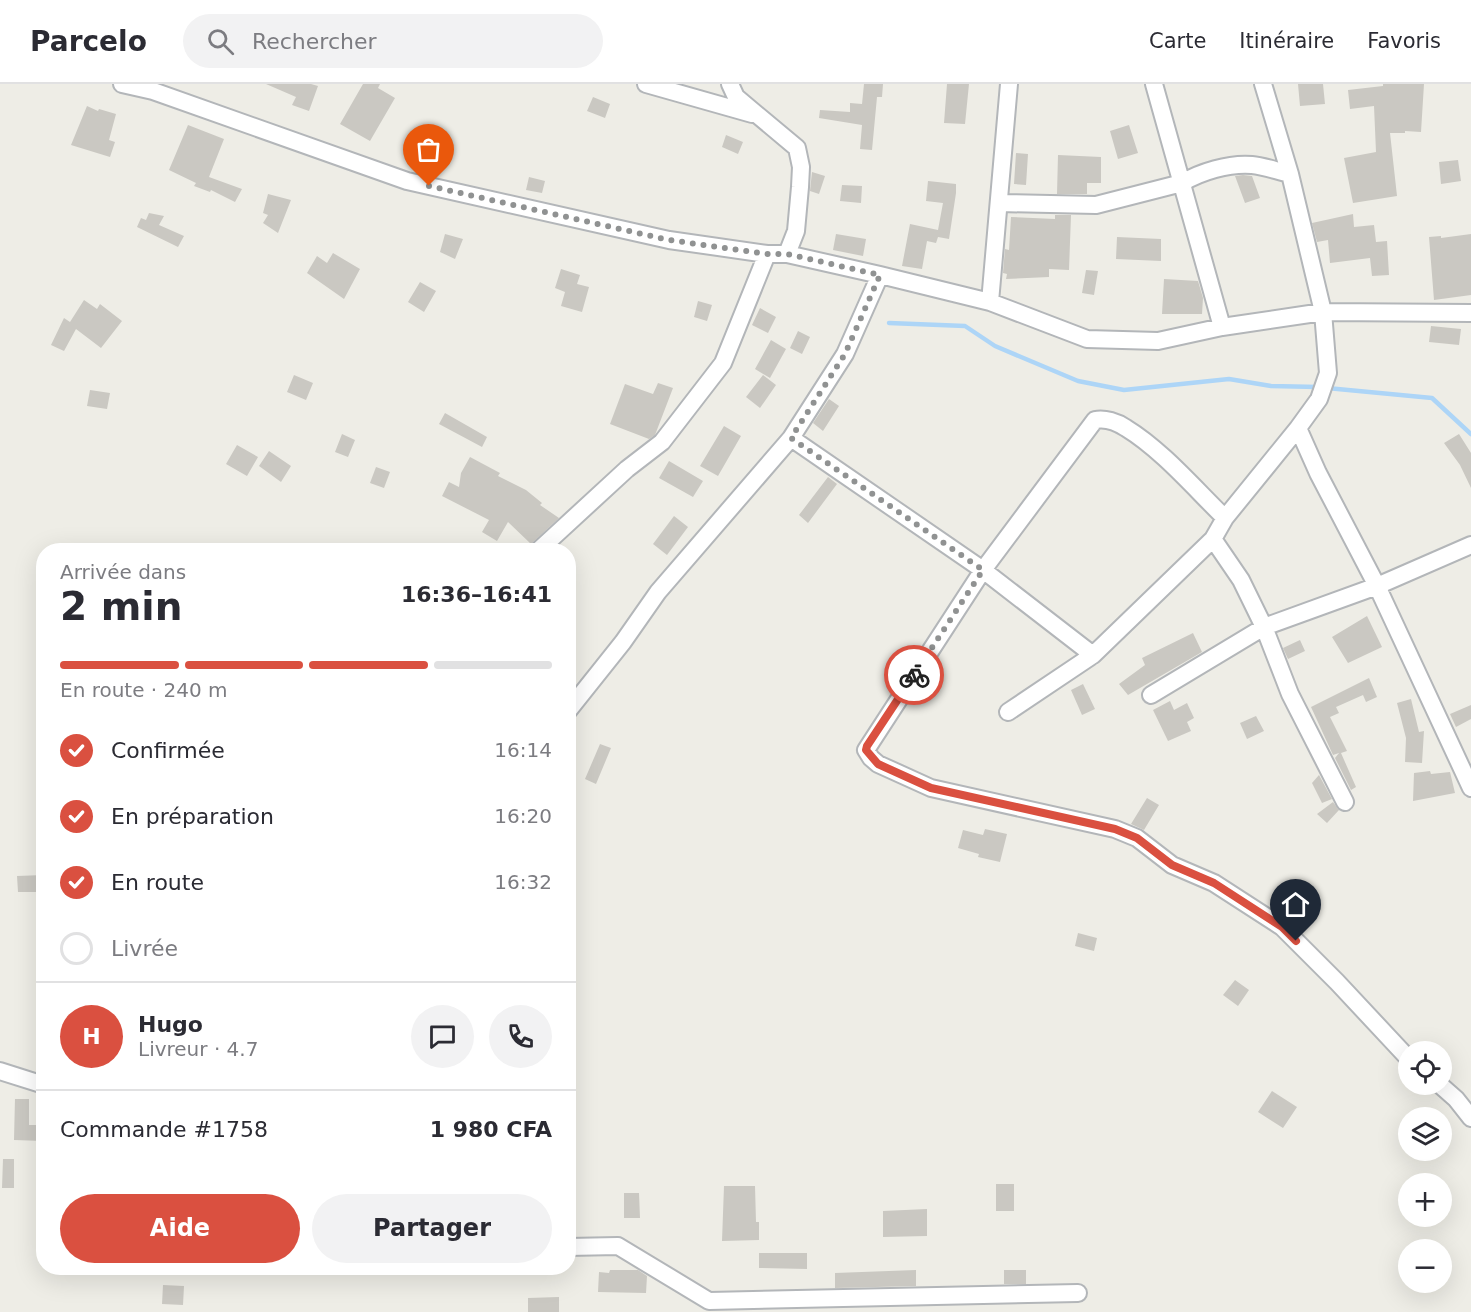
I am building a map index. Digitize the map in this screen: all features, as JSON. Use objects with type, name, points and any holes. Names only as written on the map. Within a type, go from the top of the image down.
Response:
[{"type":"street","points":[[122,84],[153,91],[407,181],[669,240],[767,254],[787,254],[880,275],[990,302],[1087,339],[1158,341],[1222,327],[1323,312],[1471,313]]},
{"type":"street","points":[[646,84],[755,115]]},
{"type":"street","points":[[730,84],[736,97],[797,148],[801,166],[796,231],[787,254]]},
{"type":"street","points":[[990,302],[1009,84]]},
{"type":"street","points":[[1154,84],[1222,327]]},
{"type":"street","points":[[1008,712],[1093,655],[1213,539],[1226,518],[1319,399],[1328,374],[1323,312],[1290,174],[1263,84]]},
{"type":"street","points":[[1000,203],[1096,205],[1182,183],[1194,176],[1227,167],[1251,165],[1290,174]]},
{"type":"street","points":[[547,543],[627,469],[662,442],[723,363],[767,254]]},
{"type":"street","points":[[576,701],[623,642],[658,592],[791,438],[845,354],[880,275]]},
{"type":"street","points":[[1226,518],[1156,452],[1125,427],[1101,419],[1095,420],[983,570],[866,750],[878,764],[931,788],[1115,829],[1137,838],[1172,865],[1214,883],[1282,927],[1398,1047]]},
{"type":"street","points":[[1298,428],[1318,473],[1377,586],[1470,783]]},
{"type":"street","points":[[791,438],[983,570],[1093,655]]},
{"type":"street","points":[[1213,539],[1241,580],[1264,627],[1290,694],[1345,802]]},
{"type":"street","points":[[1150,695],[1264,627],[1377,586],[1471,545]]},
{"type":"street","points":[[0,1071],[36,1082]]},
{"type":"street","points":[[1451,1095],[1471,1118]]},
{"type":"street","points":[[576,1247],[618,1246],[709,1301],[1078,1293]]},
{"type":"building","points":[[266,84],[318,86],[309,111],[292,105],[296,97]]},
{"type":"building","points":[[363,84],[380,84],[378,88],[395,98],[370,141],[340,124]]},
{"type":"building","points":[[864,84],[883,84],[882,97],[877,97],[872,150],[860,149],[862,125],[819,118],[820,110],[850,112],[850,103],[862,104]]},
{"type":"building","points":[[947,84],[969,84],[965,124],[944,123]]},
{"type":"building","points":[[1298,84],[1323,84],[1325,104],[1300,106]]},
{"type":"building","points":[[1383,84],[1424,84],[1421,132],[1390,133],[1397,196],[1353,203],[1344,158],[1376,152],[1374,106],[1350,109],[1348,90],[1383,86]]},
{"type":"building","points":[[593,97],[610,104],[605,118],[587,111]]},
{"type":"building","points":[[87,106],[98,111],[99,109],[116,114],[109,140],[115,142],[110,157],[71,145]]},
{"type":"building","points":[[188,125],[224,139],[209,177],[242,189],[235,202],[211,190],[210,192],[194,186],[196,183],[169,170]]},
{"type":"building","points":[[1129,125],[1138,153],[1118,159],[1110,131]]},
{"type":"building","points":[[726,135],[743,142],[738,154],[722,147]]},
{"type":"building","points":[[1016,153],[1028,154],[1026,185],[1014,184]]},
{"type":"building","points":[[1058,155],[1101,157],[1101,183],[1087,183],[1087,194],[1057,194]]},
{"type":"building","points":[[1458,160],[1461,181],[1441,184],[1439,162]]},
{"type":"building","points":[[812,172],[825,176],[819,194],[810,191]]},
{"type":"building","points":[[1235,176],[1252,176],[1260,198],[1245,203]]},
{"type":"building","points":[[529,177],[545,181],[542,193],[526,190]]},
{"type":"building","points":[[928,181],[956,184],[949,239],[938,237],[936,243],[927,241],[922,269],[902,266],[910,224],[938,230],[943,203],[926,201]]},
{"type":"building","points":[[842,185],[862,186],[861,203],[840,201]]},
{"type":"building","points":[[268,194],[291,200],[278,233],[263,223],[268,215],[263,213]]},
{"type":"building","points":[[149,213],[164,216],[159,225],[184,236],[178,247],[137,227],[141,218],[146,220]]},
{"type":"building","points":[[1353,214],[1354,227],[1374,225],[1376,242],[1387,241],[1389,275],[1372,276],[1370,258],[1330,263],[1328,240],[1317,242],[1312,223]]},
{"type":"building","points":[[1055,215],[1071,215],[1069,270],[1049,269],[1049,277],[1006,279],[1007,274],[1003,273],[1005,249],[1009,250],[1011,217],[1055,219]]},
{"type":"building","points":[[445,234],[463,239],[455,259],[440,252]]},
{"type":"building","points":[[836,234],[866,239],[863,256],[833,250]]},
{"type":"building","points":[[1471,234],[1471,295],[1434,300],[1429,237],[1441,236],[1441,238]]},
{"type":"building","points":[[1117,237],[1161,239],[1161,261],[1116,259]]},
{"type":"building","points":[[333,253],[360,269],[344,299],[307,273],[317,256],[327,263]]},
{"type":"building","points":[[561,269],[580,275],[577,284],[589,287],[582,312],[561,306],[565,292],[555,288]]},
{"type":"building","points":[[1086,270],[1098,271],[1094,295],[1082,293]]},
{"type":"building","points":[[1164,279],[1198,281],[1203,298],[1202,314],[1162,314]]},
{"type":"building","points":[[420,282],[436,291],[424,312],[408,302]]},
{"type":"building","points":[[84,300],[97,309],[100,304],[122,321],[101,348],[76,329],[64,351],[51,345],[64,318],[70,322]]},
{"type":"building","points":[[698,301],[712,305],[707,321],[694,317]]},
{"type":"building","points":[[760,308],[776,317],[768,333],[752,325]]},
{"type":"building","points":[[1431,326],[1461,329],[1459,345],[1429,342]]},
{"type":"building","points":[[798,331],[810,337],[802,354],[790,348]]},
{"type":"building","points":[[771,340],[786,349],[770,378],[755,369]]},
{"type":"building","points":[[294,375],[313,383],[306,400],[287,392]]},
{"type":"building","points":[[763,375],[776,385],[760,408],[746,397]]},
{"type":"building","points":[[658,383],[673,388],[655,435],[649,439],[610,424],[625,384],[653,394]]},
{"type":"building","points":[[90,390],[110,393],[107,409],[87,406]]},
{"type":"building","points":[[829,399],[839,406],[823,431],[813,423]]},
{"type":"building","points":[[445,413],[487,437],[482,447],[439,424]]},
{"type":"building","points":[[724,426],[741,436],[718,476],[700,466]]},
{"type":"building","points":[[342,434],[355,440],[348,457],[335,452]]},
{"type":"building","points":[[1459,434],[1471,453],[1471,488],[1460,465],[1444,443]]},
{"type":"building","points":[[237,445],[258,457],[247,476],[226,464]]},
{"type":"building","points":[[269,451],[291,466],[281,482],[259,466]]},
{"type":"building","points":[[470,457],[500,473],[498,476],[526,490],[542,503],[540,505],[559,518],[532,543],[508,522],[497,541],[482,532],[489,520],[442,496],[449,482],[459,487],[461,473]]},
{"type":"building","points":[[669,461],[703,481],[693,497],[659,478]]},
{"type":"building","points":[[376,467],[390,472],[384,488],[370,483]]},
{"type":"building","points":[[828,477],[837,484],[808,523],[799,515]]},
{"type":"building","points":[[674,516],[688,527],[667,555],[653,544]]},
{"type":"building","points":[[1367,616],[1382,647],[1348,663],[1332,637]]},
{"type":"building","points":[[1193,633],[1202,652],[1128,695],[1119,684],[1145,665],[1142,658]]},
{"type":"building","points":[[1300,640],[1305,651],[1288,659],[1283,648]]},
{"type":"building","points":[[1369,678],[1377,697],[1366,702],[1363,695],[1336,707],[1339,713],[1330,717],[1347,751],[1341,753],[1356,787],[1351,790],[1335,758],[1339,753],[1333,755],[1311,707]]},
{"type":"building","points":[[1083,684],[1095,709],[1082,715],[1071,690]]},
{"type":"building","points":[[1411,699],[1419,732],[1424,731],[1422,763],[1405,762],[1406,738],[1397,703]]},
{"type":"building","points":[[1170,701],[1174,710],[1187,703],[1194,718],[1187,722],[1191,731],[1168,741],[1153,710]]},
{"type":"building","points":[[1471,705],[1471,719],[1456,727],[1450,714]]},
{"type":"building","points":[[1256,716],[1264,731],[1247,739],[1240,723]]},
{"type":"building","points":[[600,744],[611,748],[596,784],[585,779]]},
{"type":"building","points":[[1430,771],[1431,774],[1450,772],[1455,793],[1413,801],[1414,773]]},
{"type":"building","points":[[1319,775],[1332,799],[1322,803],[1312,783]]},
{"type":"building","points":[[1147,798],[1159,805],[1144,830],[1131,824]]},
{"type":"building","points":[[1333,802],[1339,810],[1327,823],[1317,814]]},
{"type":"building","points":[[985,829],[1007,834],[1000,862],[978,857],[979,854],[958,848],[963,830],[983,835]]},
{"type":"building","points":[[36,875],[36,892],[18,892],[17,876]]},
{"type":"building","points":[[1078,933],[1097,938],[1094,951],[1075,946]]},
{"type":"building","points":[[1235,980],[1249,990],[1238,1006],[1223,995]]},
{"type":"building","points":[[1272,1091],[1297,1107],[1283,1128],[1258,1112]]},
{"type":"building","points":[[15,1099],[29,1099],[29,1125],[36,1125],[36,1141],[14,1140]]},
{"type":"building","points":[[3,1159],[14,1159],[14,1188],[2,1188]]},
{"type":"building","points":[[996,1184],[1014,1184],[1014,1211],[996,1211]]},
{"type":"building","points":[[724,1186],[755,1186],[759,1240],[722,1241]]},
{"type":"building","points":[[624,1193],[639,1193],[640,1218],[624,1218]]},
{"type":"building","points":[[927,1209],[927,1236],[883,1237],[883,1211]]},
{"type":"building","points":[[759,1253],[807,1253],[807,1269],[759,1268]]},
{"type":"building","points":[[610,1270],[638,1270],[647,1276],[646,1293],[598,1292],[599,1272],[609,1273]]},
{"type":"building","points":[[916,1270],[916,1286],[835,1288],[835,1273]]},
{"type":"building","points":[[1004,1270],[1026,1270],[1026,1284],[1004,1284]]},
{"type":"building","points":[[163,1285],[184,1286],[183,1305],[162,1304]]},
{"type":"building","points":[[559,1297],[559,1312],[528,1312],[528,1298]]},
{"type":"waterway","points":[[889,323],[965,326],[995,346],[1078,381],[1124,390],[1229,379],[1271,386],[1318,387]]},
{"type":"waterway","points":[[1327,388],[1432,398],[1471,434]]},
{"type":"way so far","points":[[429,186],[669,240],[767,254],[787,254],[880,275],[845,354],[791,438],[983,570],[914,675]]},
{"type":"route","points":[[914,675],[867,746],[866,750],[878,764],[931,788],[1115,829],[1137,838],[1172,865],[1214,883],[1282,927],[1296,941]]}]
